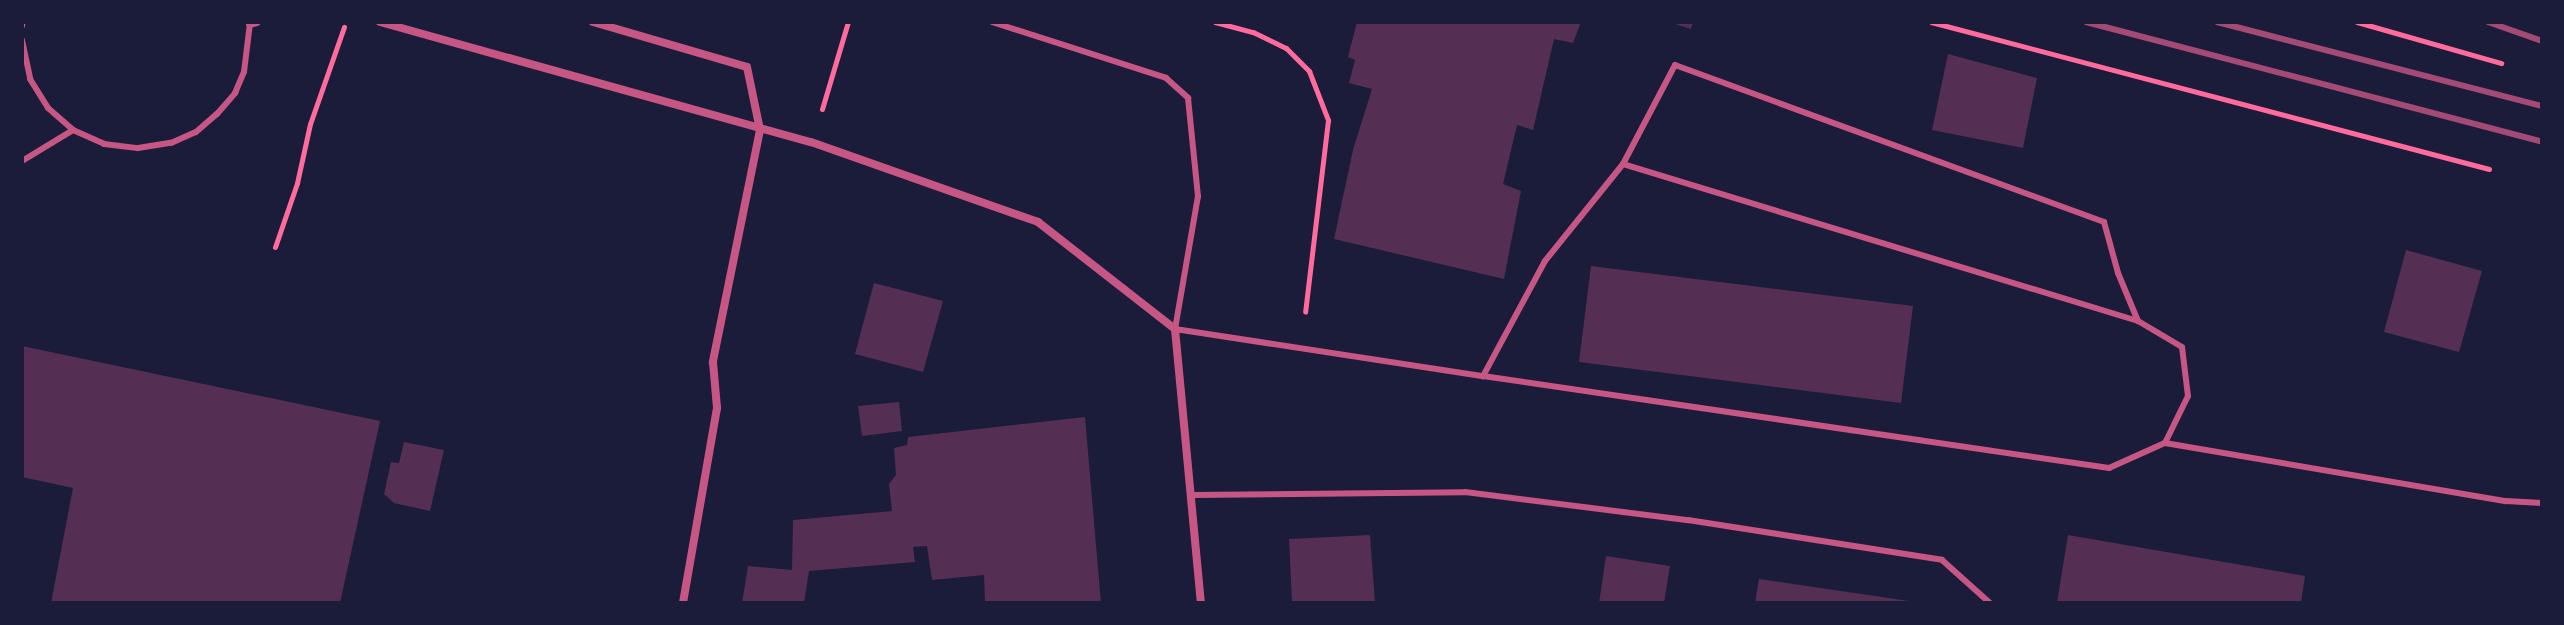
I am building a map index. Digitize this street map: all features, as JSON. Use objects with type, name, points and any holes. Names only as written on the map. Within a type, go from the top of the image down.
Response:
[{"type":"street","points":[[380,22],[811,142],[1038,222],[1175,329],[1201,603]]},
{"type":"street","points":[[593,22],[747,67],[760,130],[713,362],[717,408],[683,603]]},
{"type":"lane","points":[[992,22],[1166,78],[1188,98],[1198,196],[1175,329],[2109,468],[2165,443],[2506,501],[2542,503]]},
{"type":"lane","points":[[22,40],[30,79],[48,108],[73,130],[104,144],[138,148],[171,143],[196,132],[235,93],[244,72],[252,23]]},
{"type":"lane","points":[[1483,376],[1545,261],[1623,164],[1675,65],[2104,222],[2118,273],[2138,321]]},
{"type":"lane","points":[[22,161],[73,130]]},
{"type":"lane","points":[[1623,164],[2138,321],[2182,347],[2188,396],[2165,443]]},
{"type":"lane","points":[[1193,495],[1465,492],[1688,520],[1942,560],[1990,603]]},
{"type":"path","points":[[275,247],[297,183],[310,124],[346,22]]},
{"type":"path","points":[[811,142],[848,22]]},
{"type":"path","points":[[1215,22],[1253,32],[1286,48],[1309,71],[1328,120],[1300,347]]},
{"type":"path","points":[[1931,22],[2489,169]]},
{"type":"path","points":[[2357,22],[2501,63]]},
{"type":"building","points":[[1357,22],[1581,22],[1573,43],[1554,39],[1533,130],[1517,125],[1503,184],[1521,191],[1504,279],[1334,239],[1353,150],[1372,89],[1349,83],[1355,60],[1348,57]]},
{"type":"building","points":[[1669,22],[1693,22],[1691,29]]},
{"type":"building","points":[[1948,54],[2037,78],[2023,148],[1932,130]]},
{"type":"building","points":[[2406,250],[2482,271],[2459,352],[2384,332]]},
{"type":"building","points":[[1591,266],[1913,306],[1901,403],[1579,362]]},
{"type":"building","points":[[874,283],[943,301],[923,372],[855,354]]},
{"type":"building","points":[[22,346],[380,421],[340,603],[51,603],[73,488],[22,477]]},
{"type":"building","points":[[899,402],[902,431],[862,436],[858,406]]},
{"type":"building","points":[[1085,417],[1101,603],[985,603],[984,575],[932,580],[927,546],[913,547],[915,562],[809,571],[804,603],[742,603],[748,566],[792,570],[793,520],[892,511],[889,484],[896,475],[894,448],[907,445],[908,437]]},
{"type":"building","points":[[404,442],[444,450],[430,511],[394,503],[384,494],[391,462],[399,463]]},
{"type":"building","points":[[1370,535],[1375,603],[1292,603],[1289,539]]},
{"type":"building","points":[[2068,535],[2305,576],[2301,603],[2057,603]]},
{"type":"building","points":[[1606,556],[1670,566],[1664,603],[1599,603]]},
{"type":"building","points":[[1759,579],[1909,601],[1909,603],[1755,603]]},
{"type":"railway","points":[[2086,22],[2542,142]]},
{"type":"railway","points":[[2217,22],[2542,106]]},
{"type":"railway","points":[[2488,22],[2542,41]]}]
